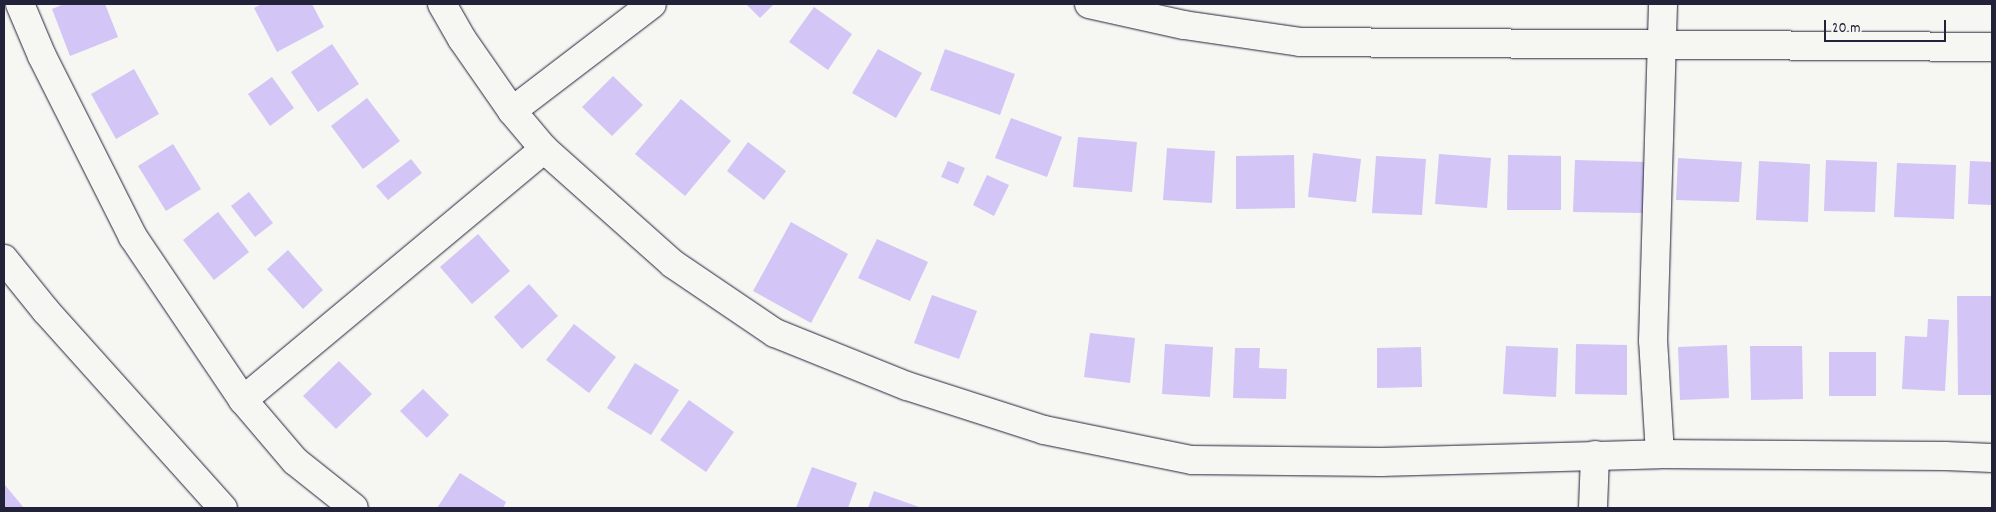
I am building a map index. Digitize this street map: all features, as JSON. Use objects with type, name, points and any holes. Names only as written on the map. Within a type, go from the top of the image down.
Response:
[{"type":"street","points":[[20,4],[42,56],[133,237],[243,400],[295,461],[354,508]]},
{"type":"street","points":[[442,4],[462,38],[512,111],[544,149],[673,264],[775,333],[906,386],[1044,430],[1192,460],[1381,462],[1660,454],[1992,458]]},
{"type":"street","points":[[512,111],[652,4]]},
{"type":"street","points":[[1090,4],[1184,25],[1300,42],[1663,44],[1883,48],[1992,47]]},
{"type":"street","points":[[1660,454],[1653,341],[1663,4]]},
{"type":"street","points":[[243,400],[544,149]]},
{"type":"street","points":[[4,259],[46,311],[223,508]]},
{"type":"street","points":[[1594,508],[1595,455]]},
{"type":"building","points":[[64,4],[105,4],[118,37],[70,56],[52,9]]},
{"type":"building","points":[[262,4],[312,4],[324,27],[277,52],[254,8]]},
{"type":"building","points":[[746,4],[774,4],[760,18]]},
{"type":"building","points":[[814,7],[852,34],[828,70],[789,42]]},
{"type":"building","points":[[332,44],[359,84],[318,112],[291,72]]},
{"type":"building","points":[[878,49],[922,73],[896,118],[852,93]]},
{"type":"building","points":[[945,49],[1015,74],[1000,115],[930,90]]},
{"type":"building","points":[[134,69],[159,114],[116,139],[91,94]]},
{"type":"building","points":[[613,76],[643,105],[612,136],[582,107]]},
{"type":"building","points":[[272,77],[294,108],[270,126],[248,94]]},
{"type":"building","points":[[367,98],[400,141],[363,169],[331,126]]},
{"type":"building","points":[[681,99],[731,141],[685,196],[635,154]]},
{"type":"building","points":[[1011,118],[1062,137],[1047,177],[995,158]]},
{"type":"building","points":[[1078,137],[1137,142],[1132,192],[1073,187]]},
{"type":"building","points":[[748,142],[786,171],[764,200],[727,171]]},
{"type":"building","points":[[173,144],[201,189],[166,211],[138,166]]},
{"type":"building","points":[[1167,148],[1215,151],[1212,203],[1163,200]]},
{"type":"building","points":[[1313,153],[1361,159],[1356,202],[1308,197]]},
{"type":"building","points":[[1439,154],[1491,158],[1487,208],[1435,204]]},
{"type":"building","points":[[1294,155],[1295,208],[1236,209],[1236,156]]},
{"type":"building","points":[[1508,155],[1561,156],[1561,210],[1507,210]]},
{"type":"building","points":[[1376,156],[1426,159],[1422,215],[1372,213]]},
{"type":"building","points":[[1678,158],[1742,162],[1739,202],[1676,200]]},
{"type":"building","points":[[411,159],[422,173],[388,200],[376,186]]},
{"type":"building","points":[[1575,160],[1646,162],[1644,213],[1573,212]]},
{"type":"building","points":[[1826,160],[1877,162],[1875,212],[1824,211]]},
{"type":"building","points":[[948,161],[965,168],[958,184],[941,177]]},
{"type":"building","points":[[1759,161],[1810,164],[1808,222],[1756,220]]},
{"type":"building","points":[[1970,161],[1992,162],[1992,205],[1968,204]]},
{"type":"building","points":[[1897,163],[1956,165],[1954,219],[1894,217]]},
{"type":"building","points":[[987,175],[1009,185],[994,216],[973,205]]},
{"type":"building","points":[[249,192],[273,223],[255,237],[231,206]]},
{"type":"building","points":[[218,212],[249,252],[214,280],[183,240]]},
{"type":"building","points":[[791,222],[848,254],[811,323],[753,291]]},
{"type":"building","points":[[478,234],[510,271],[472,304],[440,267]]},
{"type":"building","points":[[877,239],[928,262],[910,301],[858,278]]},
{"type":"building","points":[[288,250],[323,290],[303,309],[267,269]]},
{"type":"building","points":[[529,284],[558,316],[522,349],[494,317]]},
{"type":"building","points":[[932,295],[977,311],[959,359],[914,343]]},
{"type":"building","points":[[1957,296],[1992,296],[1992,395],[1958,395]]},
{"type":"building","points":[[1928,319],[1949,320],[1945,391],[1902,389],[1905,336],[1927,337]]},
{"type":"building","points":[[574,324],[616,357],[589,393],[546,360]]},
{"type":"building","points":[[1090,333],[1135,338],[1130,383],[1084,377]]},
{"type":"building","points":[[1165,344],[1213,347],[1210,397],[1162,394]]},
{"type":"building","points":[[1576,344],[1627,345],[1627,395],[1575,394]]},
{"type":"building","points":[[1727,345],[1729,398],[1680,400],[1678,347]]},
{"type":"building","points":[[1506,346],[1558,348],[1556,397],[1503,394]]},
{"type":"building","points":[[1750,346],[1802,346],[1803,399],[1751,400]]},
{"type":"building","points":[[1421,347],[1422,387],[1377,388],[1377,348]]},
{"type":"building","points":[[1235,348],[1260,348],[1259,368],[1287,369],[1286,399],[1233,398]]},
{"type":"building","points":[[1829,352],[1876,352],[1876,396],[1829,396]]},
{"type":"building","points":[[339,361],[372,394],[336,429],[303,396]]},
{"type":"building","points":[[635,363],[679,390],[651,435],[607,408]]},
{"type":"building","points":[[423,389],[449,415],[427,438],[400,411]]},
{"type":"building","points":[[689,400],[734,432],[706,472],[660,440]]},
{"type":"building","points":[[812,467],[857,483],[848,508],[796,508]]},
{"type":"building","points":[[460,473],[506,502],[503,508],[437,508]]},
{"type":"building","points":[[4,484],[24,508],[4,508]]},
{"type":"building","points":[[874,491],[922,508],[868,508]]}]
